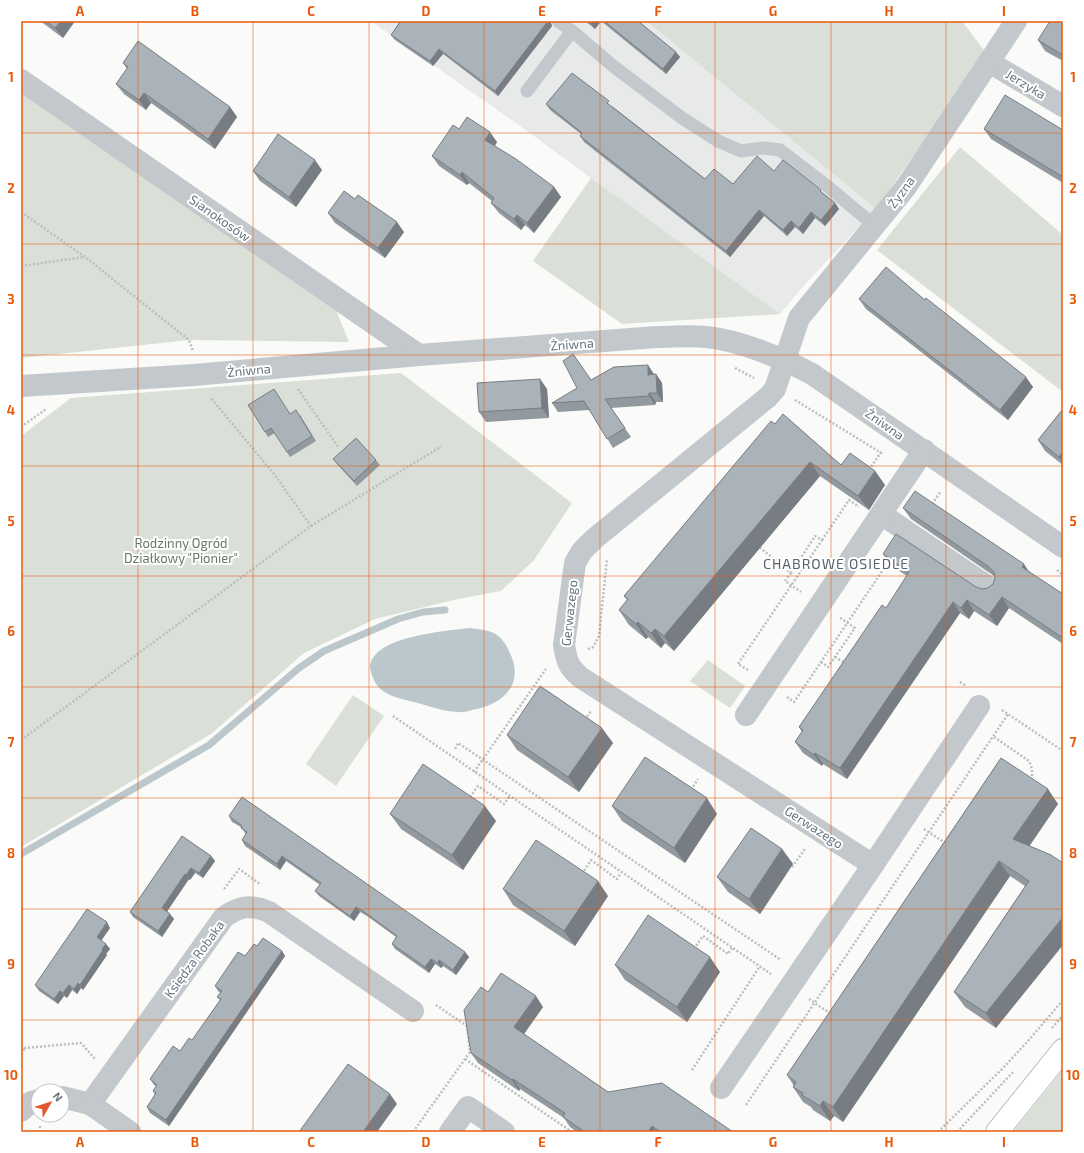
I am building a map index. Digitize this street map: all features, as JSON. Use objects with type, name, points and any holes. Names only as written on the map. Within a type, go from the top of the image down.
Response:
[{"type":"main road","points":[[997,1132],[1063,1050]]},
{"type":"street","name":"Żyzna","points":[[784,361],[799,318],[906,187],[1016,21]]},
{"type":"street","name":"Jerzyka","points":[[989,62],[1063,106]]},
{"type":"street","name":"Sianokosów","points":[[21,80],[419,355]]},
{"type":"street","name":"Żniwna","points":[[21,386],[194,375],[419,355],[683,336],[706,336],[745,346],[802,368],[822,380],[1063,546]]},
{"type":"street","name":"Gerwazego","points":[[784,361],[775,389],[768,397],[594,539],[582,551],[574,563],[564,645],[566,658],[570,668],[580,677],[874,865]]},
{"type":"street","points":[[746,715],[924,450]]},
{"type":"street","points":[[881,514],[990,588]]},
{"type":"street","points":[[721,1088],[794,979],[874,865],[982,701]]},
{"type":"street","name":"Księdza Robaka","points":[[90,1104],[224,917],[234,910],[246,906],[259,907],[269,912],[413,1011]]},
{"type":"street","points":[[70,1099],[90,1104],[130,1132]]},
{"type":"street","points":[[21,1111],[30,1103]]},
{"type":"street","points":[[450,1132],[468,1107],[504,1132]]},
{"type":"lane","points":[[558,21],[682,118],[718,141],[741,151],[764,148],[780,150],[827,186],[875,226]]},
{"type":"lane","points":[[527,91],[572,31]]},
{"type":"path","points":[[21,212],[85,256],[189,340]]},
{"type":"path","points":[[21,266],[85,256]]},
{"type":"path","points":[[732,366],[824,416],[947,496]]},
{"type":"path","points":[[297,388],[339,448]]},
{"type":"path","points":[[208,395],[274,474],[312,526]]},
{"type":"path","points":[[21,740],[312,526],[442,446]]},
{"type":"path","points":[[868,470],[881,452]]},
{"type":"path","points":[[928,510],[941,491]]},
{"type":"path","points":[[849,500],[853,494]]},
{"type":"path","points":[[474,772],[548,666],[592,647],[599,636],[608,558]]},
{"type":"path","points":[[785,581],[790,573]]},
{"type":"path","points":[[821,662],[828,666],[835,657],[847,665]]},
{"type":"path","points":[[960,682],[982,701],[1008,714],[1063,751]]},
{"type":"path","points":[[746,1105],[1008,714]]},
{"type":"path","points":[[393,716],[732,948],[760,966],[794,979]]},
{"type":"path","points":[[994,737],[1028,761],[1032,769],[1032,783],[1036,786]]},
{"type":"path","points":[[455,749],[458,743],[794,979],[814,1003],[832,1014]]},
{"type":"path","points":[[470,798],[478,786],[504,804],[510,796]]},
{"type":"path","points":[[906,816],[952,848]]},
{"type":"path","points":[[792,867],[808,844]]},
{"type":"path","points":[[578,880],[591,860],[617,879],[621,873]]},
{"type":"path","points":[[220,895],[238,869],[265,887]]},
{"type":"path","points":[[690,955],[703,936],[728,954],[732,948]]},
{"type":"path","points":[[692,1070],[760,966]]},
{"type":"path","points":[[938,1132],[1012,1058],[1063,1000]]},
{"type":"path","points":[[413,1132],[470,1052],[467,1026],[434,1004]]},
{"type":"path","points":[[21,1045],[25,1048],[81,1043],[96,1060]]},
{"type":"path","points":[[21,1054],[25,1048]]},
{"type":"path","points":[[465,1059],[572,1132]]},
{"type":"path","points":[[957,1132],[969,1119]]},
{"type":"shaded area","points":[[371,21],[646,21],[876,209],[807,282],[780,314],[527,131]]},
{"type":"shaded area","points":[[470,628],[494,633],[501,639],[509,651],[514,663],[515,673],[513,683],[502,698],[483,707],[464,712],[455,712],[390,695],[379,688],[375,682],[370,666],[374,656],[384,648],[412,637],[429,633]]},
{"type":"green space","points":[[646,21],[962,21],[986,53],[876,209]]},
{"type":"green space","points":[[21,92],[336,310],[349,342],[189,340],[21,358]]},
{"type":"green space","points":[[960,147],[1063,235],[1063,392],[877,250]]},
{"type":"green space","points":[[591,178],[780,314],[622,324],[533,261]]},
{"type":"green space","name":"Rodzinny Ogród Działkowy \"Pionier\"","points":[[401,373],[572,503],[534,560],[501,591],[458,599],[375,619],[304,653],[211,734],[21,847],[21,436],[71,398]]},
{"type":"green space","points":[[708,660],[745,686],[730,708],[690,681]]},
{"type":"green space","points":[[353,695],[384,716],[336,786],[306,764]]},
{"type":"green space","points":[[1063,1070],[1063,1132],[1013,1132]]},
{"type":"building","points":[[46,21],[61,21],[55,28]]},
{"type":"building","points":[[401,21],[548,21],[495,91],[439,49],[430,61],[391,35]]},
{"type":"building","points":[[604,21],[638,21],[676,52],[663,69]]},
{"type":"building","points":[[1050,21],[1063,21],[1063,55],[1038,40]]},
{"type":"building","points":[[138,41],[230,107],[208,139],[144,93],[139,100],[116,84],[128,67],[123,63]]},
{"type":"building","points":[[572,73],[609,101],[607,103],[705,179],[714,169],[733,184],[757,156],[774,171],[783,160],[835,203],[821,220],[811,212],[799,228],[791,221],[783,230],[759,210],[726,251],[580,136],[582,133],[546,104]]},
{"type":"building","points":[[1005,95],[1063,130],[1063,177],[984,129]]},
{"type":"building","points":[[467,117],[490,132],[485,140],[516,159],[554,187],[527,223],[517,215],[514,219],[491,203],[494,198],[462,172],[460,175],[432,156],[453,125],[459,129]]},
{"type":"building","points":[[278,134],[315,160],[289,197],[253,171]]},
{"type":"building","points":[[344,191],[355,199],[358,195],[397,222],[378,248],[328,213]]},
{"type":"building","points":[[886,267],[925,300],[926,298],[1026,377],[1000,410],[859,299]]},
{"type":"building","points":[[573,354],[591,380],[614,367],[648,365],[648,375],[656,374],[657,393],[649,393],[649,396],[605,399],[625,428],[607,439],[584,401],[552,403],[577,388],[563,361]]},
{"type":"building","points":[[540,379],[542,408],[479,412],[477,383]]},
{"type":"building","points":[[274,389],[290,414],[296,410],[312,436],[287,452],[271,428],[265,432],[248,405]]},
{"type":"building","points":[[1063,409],[1063,451],[1059,457],[1038,440]]},
{"type":"building","points":[[783,414],[841,465],[850,453],[875,471],[858,496],[810,462],[664,636],[655,629],[651,633],[638,622],[636,624],[619,610],[628,599],[624,596],[771,421],[775,424]]},
{"type":"building","points":[[356,438],[376,460],[354,481],[333,459]]},
{"type":"building","points":[[915,491],[1024,564],[1022,567],[1063,594],[1063,638],[1002,597],[989,615],[967,600],[961,608],[953,602],[840,768],[815,753],[814,755],[795,742],[803,730],[799,727],[882,605],[886,608],[909,572],[883,554],[896,534],[976,587],[982,589],[988,588],[993,584],[995,578],[994,572],[989,567],[903,508]]},
{"type":"building","points":[[540,686],[602,728],[568,777],[507,735]]},
{"type":"building","points":[[645,757],[707,798],[674,848],[612,806]]},
{"type":"building","points":[[1001,758],[1048,789],[1013,839],[1051,855],[1063,863],[1063,917],[986,1013],[954,992],[1029,881],[999,861],[833,1107],[823,1101],[820,1106],[802,1095],[803,1093],[793,1087],[796,1082],[787,1075]]},
{"type":"building","points":[[423,764],[485,806],[452,855],[390,814]]},
{"type":"building","points":[[242,797],[465,952],[453,970],[439,960],[438,963],[431,959],[425,967],[392,944],[397,936],[363,911],[356,907],[350,916],[315,891],[321,883],[282,856],[277,864],[242,840],[247,832],[229,816]]},
{"type":"building","points":[[751,828],[782,849],[749,899],[717,877]]},
{"type":"building","points":[[182,836],[211,856],[199,873],[191,868],[186,875],[185,874],[162,908],[170,914],[158,931],[130,912]]},
{"type":"building","points":[[536,840],[598,881],[564,931],[503,889]]},
{"type":"building","points":[[87,909],[107,922],[97,937],[106,944],[80,985],[78,983],[74,989],[69,985],[63,993],[60,991],[54,999],[35,985]]},
{"type":"building","points":[[648,915],[710,957],[677,1007],[615,965]]},
{"type":"building","points":[[263,938],[282,951],[166,1120],[147,1107],[156,1093],[153,1091],[157,1085],[150,1079],[173,1046],[180,1051],[189,1038],[192,1040],[221,999],[217,997],[222,991],[215,986],[238,952],[245,956],[254,944],[257,946]]},
{"type":"building","points":[[501,973],[536,996],[514,1027],[608,1092],[662,1083],[733,1132],[661,1132],[652,1126],[648,1132],[585,1132],[563,1117],[565,1113],[471,1053],[464,1010],[481,987],[488,992]]},
{"type":"building","points":[[348,1064],[390,1094],[363,1132],[299,1132]]},
{"type":"waterway","points":[[21,854],[209,745],[299,668],[324,651],[398,619],[423,612],[445,610]]},
{"type":"district","name":"CHABROWE OSIEDLE","points":[[836,564]]}]
